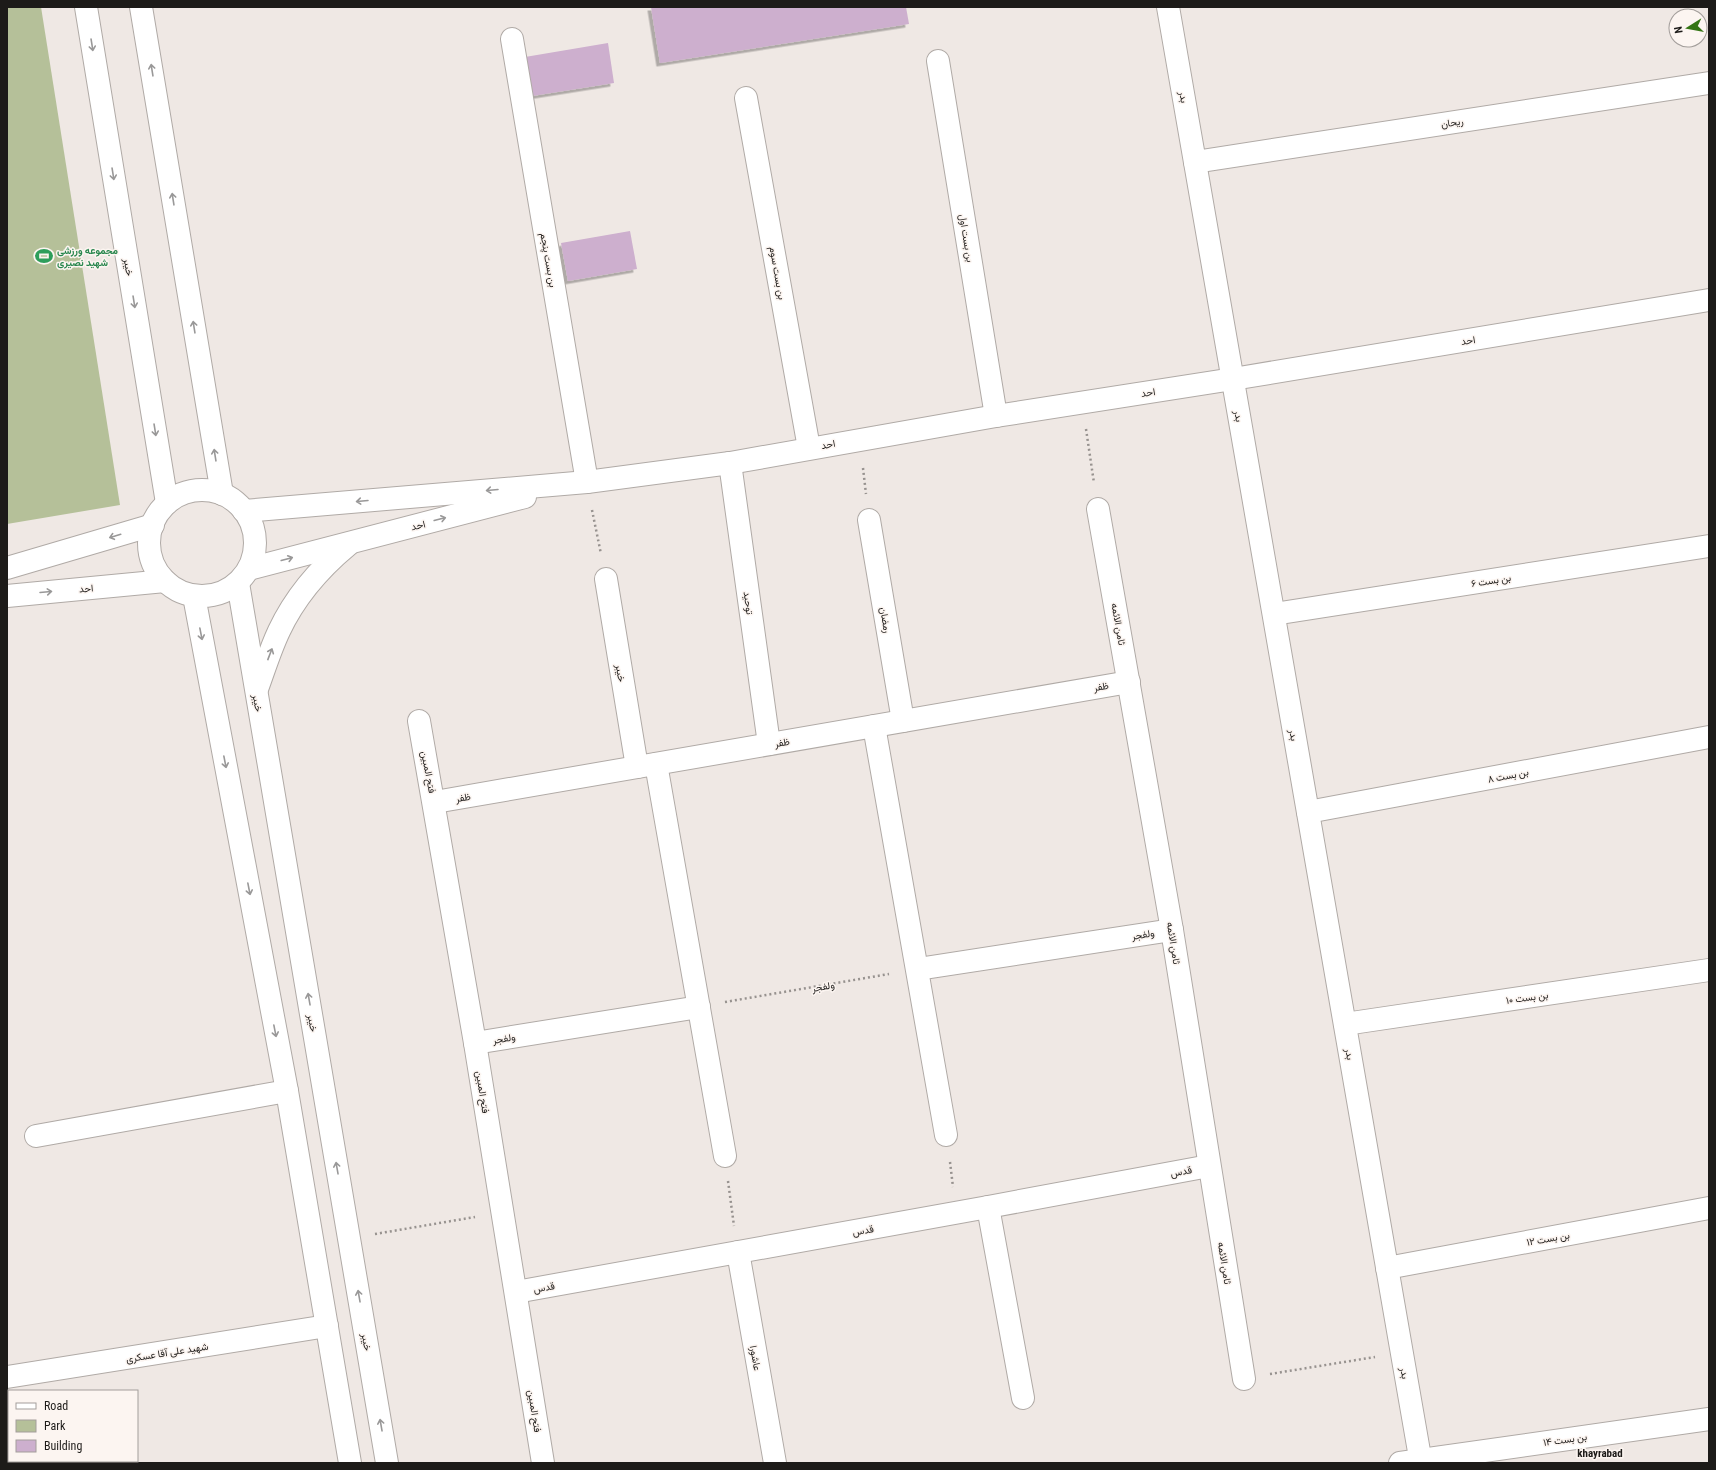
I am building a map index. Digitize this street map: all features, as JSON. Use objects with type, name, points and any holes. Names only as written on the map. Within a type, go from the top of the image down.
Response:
[{"type":"street","name":"خیبر","points":[[86,7],[167,503]]},
{"type":"street","points":[[141,7],[222,494]]},
{"type":"street","name":"بدر","points":[[1168,7],[1402,1353],[1414,1462]]},
{"type":"street","name":"بن بست پنجم","points":[[512,39],[587,482]]},
{"type":"street","name":"بن بست اول","points":[[938,61],[996,416]]},
{"type":"street","name":"ریحان","points":[[1195,162],[1709,83]]},
{"type":"street","name":"بن بست سوم","points":[[746,98],[809,448]]},
{"type":"street","name":"احد","points":[[244,511],[587,482],[730,463],[996,416],[1232,379],[1709,300]]},
{"type":"street","name":"توحید","points":[[730,463],[769,744]]},
{"type":"street","name":"احد","points":[[244,576],[351,542],[587,482]]},
{"type":"street","points":[[207,490],[222,494],[244,511],[254,529],[255,549],[244,576],[217,594],[194,596],[178,590],[165,581],[156,568],[151,554],[149,540],[153,525],[158,513],[167,503],[179,495],[193,491],[207,490]]},
{"type":"street","name":"ثامن الائمه","points":[[1098,509],[1172,930],[1244,1379]]},
{"type":"street","name":"رمضان","points":[[869,520],[903,721]]},
{"type":"street","points":[[7,568],[153,525]]},
{"type":"street","points":[[256,690],[279,631],[295,602],[309,583],[333,557],[351,542]]},
{"type":"street","name":"بن بست ۶","points":[[1274,614],[1709,546]]},
{"type":"street","name":"خیبر","points":[[244,576],[256,690],[388,1463]]},
{"type":"street","name":"خیبر","points":[[606,579],[699,1007],[724,1156]]},
{"type":"street","name":"احد","points":[[7,596],[165,581]]},
{"type":"street","points":[[194,596],[286,1091],[350,1463]]},
{"type":"street","name":"ظفر","points":[[435,802],[1129,682]]},
{"type":"street","name":"فتح المبین","points":[[419,721],[435,802],[543,1463]]},
{"type":"street","points":[[874,726],[918,969],[946,1136]]},
{"type":"street","name":"بن بست ۸","points":[[1308,812],[1709,737]]},
{"type":"street","name":"ولفجر","points":[[918,969],[1172,930]]},
{"type":"street","name":"بن بست ۱۰","points":[[1345,1024],[1709,970]]},
{"type":"street","name":"ولفجر","points":[[475,1043],[699,1007]]},
{"type":"street","points":[[36,1136],[286,1091]]},
{"type":"street","name":"قدس","points":[[516,1292],[1209,1166]]},
{"type":"street","points":[[988,1207],[1023,1398]]},
{"type":"street","name":"بن بست ۱۲","points":[[1387,1268],[1709,1208]]},
{"type":"street","name":"عاشورا","points":[[738,1252],[774,1463]]},
{"type":"street","name":"شهید علی آقا عسکری","points":[[7,1377],[326,1326]]},
{"type":"street","name":"بن بست ۱۴","points":[[1414,1462],[1709,1419]]},
{"type":"path","points":[[1082,403],[1098,509]]},
{"type":"path","points":[[859,439],[869,520]]},
{"type":"path","points":[[587,482],[606,579]]},
{"type":"path","name":"ولفجر","points":[[699,1007],[918,969]]},
{"type":"path","points":[[946,1136],[957,1213]]},
{"type":"path","points":[[724,1156],[738,1252]]},
{"type":"path","points":[[349,1238],[503,1212]]},
{"type":"path","points":[[1244,1379],[1402,1353]]},
{"type":"green space","name":"مجموعه ورزشی شهید نصیری","points":[[7,7],[41,7],[120,505],[7,524]]},
{"type":"building","points":[[651,7],[906,7],[909,24],[660,63]]},
{"type":"building","points":[[608,43],[614,83],[532,96],[525,57]]},
{"type":"building","points":[[630,231],[637,269],[568,281],[561,243]]},
{"type":"place","name":"مجموعه ورزشی شهید نصیری","points":[[44,256]]},
{"type":"district","name":"khayrabad","points":[[1600,1453]]}]
